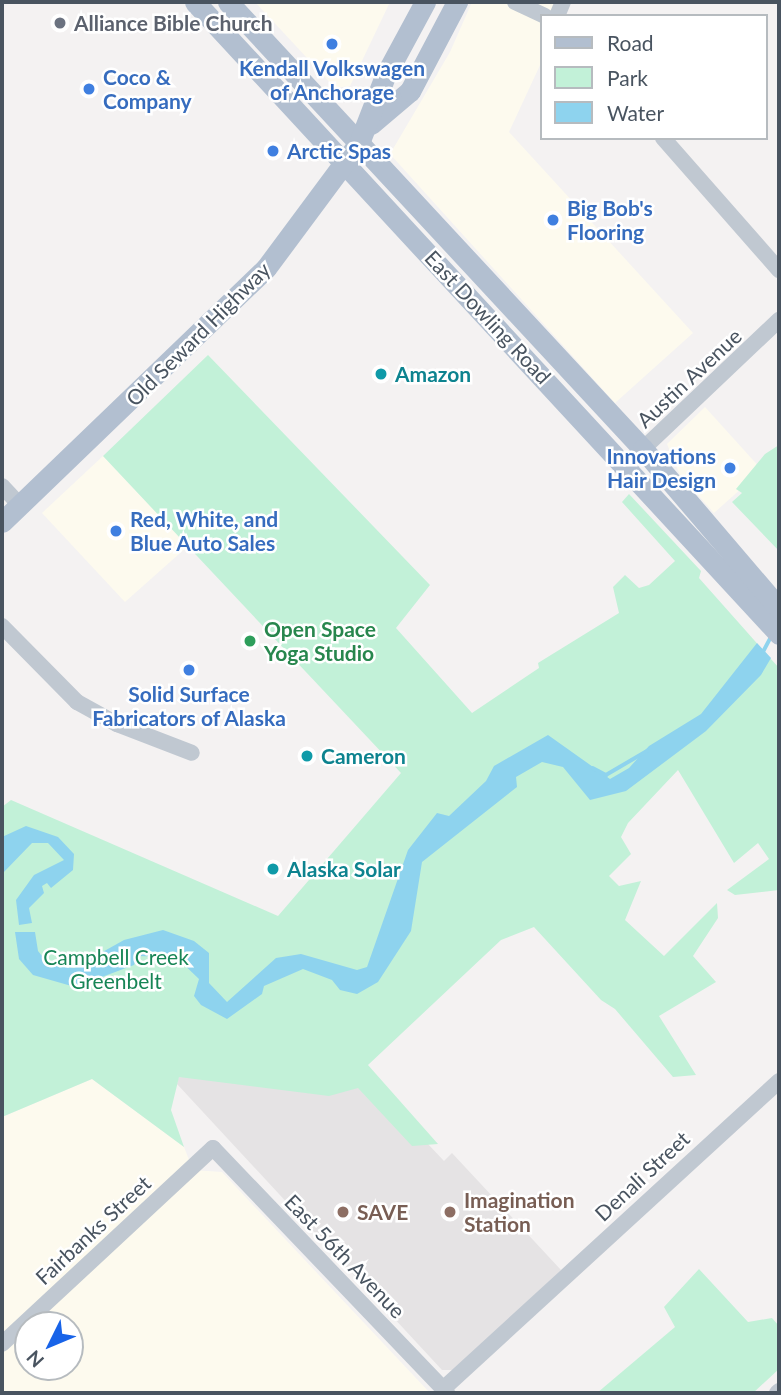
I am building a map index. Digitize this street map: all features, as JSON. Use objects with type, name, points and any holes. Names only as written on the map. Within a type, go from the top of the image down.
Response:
[{"type":"main road","name":"East Dowling Road","points":[[195,2],[626,465],[749,586],[779,608]]},
{"type":"main road","name":"East Dowling Road","points":[[228,2],[364,134],[643,449],[749,586],[779,634]]},
{"type":"main road","name":"Old Seward Highway","points":[[2,522],[266,268],[347,163],[364,134],[385,76],[425,2]]},
{"type":"main road","name":"Old Seward Highway","points":[[364,134],[410,91],[457,2]]},
{"type":"street","points":[[515,2],[541,14]]},
{"type":"street","points":[[665,140],[779,270]]},
{"type":"street","name":"Austin Avenue","points":[[626,465],[779,320]]},
{"type":"street","points":[[2,486],[20,505]]},
{"type":"street","points":[[2,626],[77,702],[117,724],[192,753]]},
{"type":"street","name":"Denali Street","points":[[445,1391],[779,1081]]},
{"type":"street","name":"East 56th Avenue","points":[[213,1148],[445,1391]]},
{"type":"street","name":"Fairbanks Street","points":[[2,1344],[213,1148]]},
{"type":"shaded area","name":"Kendall Volkswagen of Anchorage","points":[[255,2],[390,2],[350,86],[335,88]]},
{"type":"shaded area","points":[[472,2],[568,2],[540,14],[540,65],[509,132],[693,333],[615,403],[390,154],[450,52]]},
{"type":"shaded area","points":[[705,407],[762,470],[714,513],[680,475],[667,444]]},
{"type":"shaded area","name":"Red, White, and Blue Auto Sales","points":[[103,456],[188,546],[125,602],[42,513]]},
{"type":"shaded area","points":[[180,1071],[360,1072],[444,1161],[452,1153],[561,1270],[454,1370],[442,1370],[177,1084]]},
{"type":"shaded area","points":[[92,1079],[184,1147],[193,1170],[222,1172],[430,1393],[2,1393],[2,1117]]},
{"type":"green space","name":"Campbell Creek Greenbelt","points":[[208,355],[430,585],[396,628],[472,713],[539,668],[538,663],[619,613],[613,587],[625,575],[639,588],[649,585],[675,561],[622,502],[629,494],[701,571],[699,578],[779,668],[779,890],[735,895],[727,890],[769,859],[758,843],[734,863],[678,770],[628,823],[621,837],[631,854],[609,876],[619,886],[641,881],[625,920],[664,956],[717,903],[718,918],[693,956],[716,982],[659,1016],[696,1075],[673,1077],[615,1009],[601,1000],[534,927],[501,940],[368,1065],[438,1144],[412,1146],[358,1088],[329,1096],[179,1077],[171,1110],[184,1147],[92,1079],[2,1117],[2,807],[11,800],[278,916],[401,773],[103,456]]},
{"type":"green space","points":[[779,445],[779,551],[732,502],[742,493],[736,489],[765,454]]},
{"type":"green space","points":[[699,1269],[748,1322],[772,1318],[779,1326],[779,1369],[753,1393],[597,1393],[675,1327],[664,1307]]},
{"type":"water","points":[[757,643],[771,658],[761,675],[706,731],[626,791],[590,800],[563,767],[542,762],[516,777],[517,787],[422,862],[411,931],[378,982],[357,994],[340,990],[332,980],[303,969],[264,986],[262,994],[227,1019],[201,1005],[194,996],[199,979],[176,957],[137,956],[134,965],[75,987],[33,975],[19,959],[15,932],[35,932],[38,951],[46,961],[74,968],[124,940],[163,930],[194,941],[209,953],[209,983],[227,1002],[276,958],[301,954],[357,970],[367,967],[408,850],[437,813],[449,816],[486,781],[494,766],[548,735],[610,779],[629,768],[649,746],[701,714]]},
{"type":"water","points":[[26,826],[58,837],[74,854],[73,870],[51,888],[47,883],[42,886],[44,893],[29,908],[32,923],[19,925],[16,900],[34,875],[64,860],[48,843],[32,843],[2,874],[2,837]]},
{"type":"waterway","points":[[763,652],[771,637]]},
{"type":"waterway","points":[[593,768],[606,775],[647,751]]},
{"type":"place","name":"Alliance Bible Church","points":[[60,23]]},
{"type":"place","name":"Kendall Volkswagen of Anchorage","points":[[332,44]]},
{"type":"place","name":"Coco & Company","points":[[89,89]]},
{"type":"place","name":"Arctic Spas","points":[[273,151]]},
{"type":"place","name":"Big Bob's Flooring","points":[[553,220]]},
{"type":"place","name":"Amazon","points":[[381,374]]},
{"type":"place","name":"Innovations Hair Design","points":[[730,468]]},
{"type":"place","name":"Red, White, and Blue Auto Sales","points":[[116,531]]},
{"type":"place","name":"Open Space Yoga Studio","points":[[250,641]]},
{"type":"place","name":"Solid Surface Fabricators of Alaska","points":[[189,670]]},
{"type":"place","name":"Cameron","points":[[307,756]]},
{"type":"place","name":"Alaska Solar","points":[[273,869]]},
{"type":"place","name":"SAVE","points":[[343,1212]]},
{"type":"place","name":"Imagination Station","points":[[450,1212]]}]
